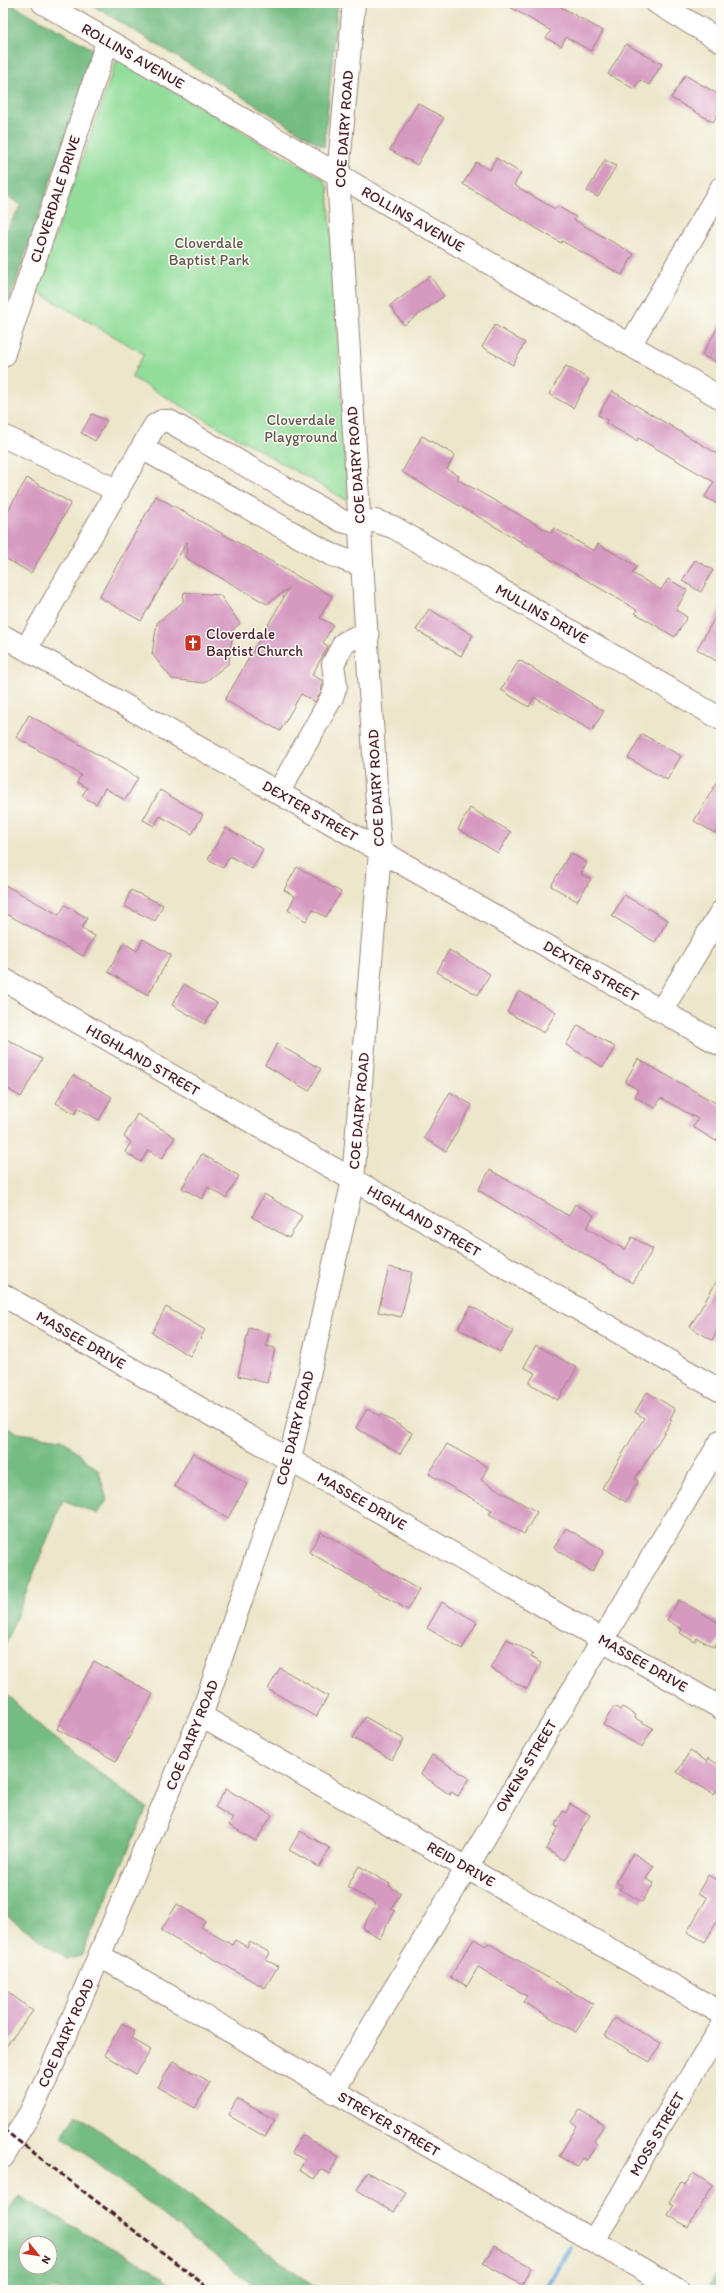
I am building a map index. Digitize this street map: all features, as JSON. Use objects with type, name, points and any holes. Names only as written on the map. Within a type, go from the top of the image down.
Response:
[{"type":"street","name":"ROLLINS AVENUE","points":[[43,3],[107,42],[721,398]]},
{"type":"street","name":"COE DAIRY ROAD","points":[[3,2157],[30,2113],[100,1956],[201,1716],[290,1459],[353,1180],[380,852],[368,636],[338,175],[354,3]]},
{"type":"street","points":[[657,3],[721,41]]},
{"type":"street","name":"CLOVERDALE DRIVE","points":[[3,356],[107,42]]},
{"type":"street","points":[[630,345],[721,188]]},
{"type":"street","name":"MULLINS DRIVE","points":[[142,448],[155,425],[162,421],[169,421],[342,521],[360,524],[375,522],[393,527],[721,719]]},
{"type":"street","points":[[3,436],[118,491]]},
{"type":"street","points":[[26,649],[142,448],[330,554],[351,562],[362,561]]},
{"type":"street","name":"DEXTER STREET","points":[[3,636],[721,1045]]},
{"type":"street","points":[[278,793],[332,697],[336,686],[333,664],[344,643],[354,638],[368,636]]},
{"type":"street","points":[[662,1011],[721,912]]},
{"type":"street","name":"HIGHLAND STREET","points":[[3,979],[721,1391]]},
{"type":"street","name":"MASSEE DRIVE","points":[[3,1295],[721,1708]]},
{"type":"street","name":"OWENS STREET","points":[[333,2092],[721,1441]]},
{"type":"street","name":"REID DRIVE","points":[[201,1716],[721,2013]]},
{"type":"street","name":"STREYER STREET","points":[[100,1956],[678,2290]]},
{"type":"street","name":"MOSS STREET","points":[[593,2241],[657,2131],[721,2028]]},
{"type":"green space","points":[[3,3],[9,3],[95,50],[3,320],[3,236],[21,205],[3,194]]},
{"type":"green space","points":[[89,3],[338,3],[324,147]]},
{"type":"green space","name":"Cloverdale Baptist Park","points":[[117,59],[322,178],[328,187],[348,501],[131,377],[144,354],[36,291]]},
{"type":"green space","points":[[3,1424],[18,1433],[62,1439],[99,1471],[107,1500],[98,1514],[63,1500],[3,1650]]},
{"type":"green space","points":[[3,1691],[46,1732],[147,1808],[81,1956],[67,1959],[3,1913]]},
{"type":"green space","points":[[77,2114],[320,2290],[259,2290],[62,2136]]},
{"type":"green space","points":[[19,2196],[150,2269],[177,2290],[3,2290],[3,2218]]},
{"type":"green space","points":[[721,2267],[721,2290],[707,2290]]},
{"type":"building","points":[[503,3],[554,3],[603,31],[591,51],[566,37],[561,46],[546,38],[551,31]]},
{"type":"building","points":[[626,44],[662,64],[649,85],[640,80],[634,89],[608,74]]},
{"type":"building","points":[[685,75],[721,96],[721,108],[713,122],[671,98]]},
{"type":"building","points":[[418,103],[444,118],[417,165],[390,150]]},
{"type":"building","points":[[496,158],[521,173],[514,185],[555,209],[557,206],[576,217],[574,220],[634,254],[622,275],[562,241],[561,243],[463,184],[476,162],[490,170]]},
{"type":"building","points":[[605,160],[616,166],[598,197],[587,191]]},
{"type":"building","points":[[430,276],[444,296],[404,325],[390,306]]},
{"type":"building","points":[[721,322],[721,365],[702,355]]},
{"type":"building","points":[[495,325],[525,343],[513,365],[482,347]]},
{"type":"building","points":[[566,366],[589,379],[573,408],[549,394]]},
{"type":"building","points":[[612,391],[721,456],[721,506],[705,497],[714,482],[638,438],[637,441],[606,423],[607,420],[598,415]]},
{"type":"building","points":[[92,414],[107,421],[95,441],[81,433]]},
{"type":"building","points":[[422,436],[455,455],[447,469],[459,476],[457,479],[551,533],[554,528],[594,551],[598,544],[637,566],[632,573],[661,590],[668,579],[687,590],[676,610],[687,617],[675,637],[635,613],[637,610],[402,472]]},
{"type":"building","points":[[27,478],[71,503],[31,573],[3,557],[3,519]]},
{"type":"building","points":[[156,496],[332,596],[320,618],[333,625],[323,643],[328,646],[312,675],[323,681],[321,692],[315,702],[301,694],[280,731],[225,700],[289,588],[267,604],[186,558],[187,542],[141,621],[99,597]]},
{"type":"building","points":[[695,560],[713,570],[701,592],[682,581]]},
{"type":"building","name":"Cloverdale Baptist Church","points":[[184,592],[220,595],[240,624],[233,629],[229,663],[204,683],[172,679],[152,654],[157,623],[183,602]]},
{"type":"building","points":[[721,607],[721,664],[697,649]]},
{"type":"building","points":[[429,609],[473,635],[461,656],[416,630]]},
{"type":"building","points":[[519,660],[604,711],[592,731],[534,697],[529,707],[501,690]]},
{"type":"building","points":[[29,715],[138,778],[125,800],[105,788],[96,804],[82,796],[87,788],[77,782],[81,775],[16,737]]},
{"type":"building","points":[[642,734],[681,756],[667,780],[628,758]]},
{"type":"building","points":[[721,775],[721,823],[715,833],[694,821]]},
{"type":"building","points":[[160,790],[203,815],[192,834],[160,816],[154,826],[143,820]]},
{"type":"building","points":[[470,808],[511,832],[498,853],[458,829]]},
{"type":"building","points":[[226,828],[263,849],[252,869],[230,856],[223,868],[208,859]]},
{"type":"building","points":[[570,853],[587,863],[581,874],[591,879],[577,901],[551,886]]},
{"type":"building","points":[[297,867],[341,892],[326,917],[313,910],[306,921],[288,910],[295,896],[284,890]]},
{"type":"building","points":[[3,884],[59,915],[65,905],[87,918],[82,928],[95,936],[83,956],[3,912]]},
{"type":"building","points":[[131,890],[163,905],[155,921],[124,906]]},
{"type":"building","points":[[624,895],[668,920],[655,942],[612,916]]},
{"type":"building","points":[[143,939],[171,955],[148,995],[108,972],[124,943],[137,951]]},
{"type":"building","points":[[449,950],[490,974],[478,995],[437,972]]},
{"type":"building","points":[[184,984],[217,1003],[205,1024],[172,1005]]},
{"type":"building","points":[[519,991],[556,1012],[544,1033],[507,1012]]},
{"type":"building","points":[[578,1025],[615,1047],[603,1067],[566,1045]]},
{"type":"building","points":[[3,1037],[42,1059],[21,1097],[3,1086]]},
{"type":"building","points":[[277,1044],[321,1069],[309,1091],[265,1065]]},
{"type":"building","points":[[638,1059],[721,1106],[721,1131],[716,1141],[693,1127],[698,1119],[661,1098],[655,1108],[635,1097],[638,1090],[625,1082]]},
{"type":"building","points":[[73,1075],[112,1097],[99,1120],[78,1108],[75,1114],[56,1103]]},
{"type":"building","points":[[450,1092],[472,1105],[446,1151],[424,1138]]},
{"type":"building","points":[[137,1114],[175,1137],[162,1159],[148,1150],[141,1162],[125,1152],[131,1142],[124,1137]]},
{"type":"building","points":[[202,1154],[239,1176],[226,1198],[208,1187],[202,1199],[182,1188]]},
{"type":"building","points":[[490,1170],[569,1216],[575,1204],[594,1215],[587,1228],[625,1250],[632,1237],[653,1249],[633,1283],[478,1190]]},
{"type":"building","points":[[264,1194],[302,1216],[289,1238],[252,1217]]},
{"type":"building","points":[[389,1267],[412,1272],[401,1317],[378,1312]]},
{"type":"building","points":[[721,1274],[721,1324],[712,1340],[690,1327]]},
{"type":"building","points":[[471,1306],[513,1331],[500,1352],[458,1328]]},
{"type":"building","points":[[166,1307],[205,1330],[190,1356],[152,1333]]},
{"type":"building","points":[[249,1328],[269,1333],[266,1346],[275,1348],[267,1383],[238,1376]]},
{"type":"building","points":[[536,1345],[577,1368],[558,1400],[529,1383],[535,1373],[524,1367]]},
{"type":"building","points":[[647,1392],[675,1409],[670,1419],[672,1420],[635,1479],[638,1481],[626,1502],[602,1488],[644,1418],[635,1412]]},
{"type":"building","points":[[367,1409],[380,1416],[381,1414],[412,1433],[400,1454],[356,1428]]},
{"type":"building","points":[[447,1444],[488,1467],[481,1480],[537,1512],[524,1534],[489,1514],[492,1510],[429,1474]]},
{"type":"building","points":[[193,1453],[247,1484],[228,1518],[174,1486]]},
{"type":"building","points":[[566,1528],[604,1551],[592,1572],[554,1548]]},
{"type":"building","points":[[321,1532],[419,1590],[408,1610],[309,1552]]},
{"type":"building","points":[[679,1600],[721,1624],[721,1635],[714,1647],[697,1638],[695,1642],[680,1633],[682,1629],[667,1620]]},
{"type":"building","points":[[442,1602],[477,1622],[462,1649],[427,1628]]},
{"type":"building","points":[[507,1639],[533,1654],[531,1657],[541,1663],[527,1689],[490,1668]]},
{"type":"building","points":[[94,1661],[153,1694],[116,1761],[57,1729]]},
{"type":"building","points":[[280,1668],[328,1696],[316,1717],[268,1689]]},
{"type":"building","points":[[614,1706],[620,1710],[622,1707],[636,1715],[635,1718],[653,1728],[642,1747],[603,1725]]},
{"type":"building","points":[[365,1717],[404,1739],[392,1760],[353,1738]]},
{"type":"building","points":[[690,1751],[706,1761],[708,1758],[721,1766],[721,1784],[714,1795],[677,1772]]},
{"type":"building","points":[[432,1755],[469,1778],[458,1796],[451,1792],[450,1795],[421,1774]]},
{"type":"building","points":[[226,1789],[272,1815],[256,1841],[229,1825],[233,1818],[215,1807]]},
{"type":"building","points":[[570,1804],[590,1815],[564,1860],[546,1849],[558,1827],[555,1826],[563,1811],[566,1813]]},
{"type":"building","points":[[300,1831],[330,1848],[319,1867],[289,1850]]},
{"type":"building","points":[[633,1853],[654,1866],[646,1879],[654,1883],[642,1902],[620,1889],[622,1886],[616,1882]]},
{"type":"building","points":[[359,1866],[390,1884],[389,1886],[401,1893],[391,1909],[395,1911],[380,1938],[362,1928],[376,1904],[347,1887]]},
{"type":"building","points":[[721,1873],[721,1915],[705,1942],[687,1932],[707,1898],[698,1893],[708,1875],[716,1880]]},
{"type":"building","points":[[177,1904],[205,1921],[201,1927],[232,1945],[235,1940],[247,1947],[250,1941],[270,1953],[266,1960],[278,1966],[265,1988],[202,1952],[201,1954],[161,1931]]},
{"type":"building","points":[[474,1939],[486,1946],[488,1943],[593,2004],[576,2032],[523,2002],[527,1996],[478,1967],[467,1986],[450,1977]]},
{"type":"building","points":[[3,1988],[33,2011],[3,2050]]},
{"type":"building","points":[[615,2018],[661,2043],[650,2062],[605,2036]]},
{"type":"building","points":[[122,2023],[135,2031],[131,2038],[151,2050],[136,2074],[104,2055]]},
{"type":"building","points":[[173,2061],[210,2082],[195,2108],[158,2087]]},
{"type":"building","points":[[237,2099],[275,2120],[265,2137],[228,2115]]},
{"type":"building","points":[[580,2110],[604,2125],[594,2141],[597,2144],[587,2160],[583,2158],[577,2167],[559,2156],[577,2126],[572,2122]]},
{"type":"building","points":[[302,2135],[339,2157],[329,2174],[320,2169],[314,2179],[299,2170],[305,2160],[292,2153]]},
{"type":"building","points":[[367,2172],[406,2193],[394,2212],[357,2190]]},
{"type":"building","points":[[693,2173],[713,2186],[688,2227],[668,2215],[674,2205],[669,2202],[681,2182],[685,2185]]},
{"type":"building","points":[[494,2246],[531,2267],[522,2285],[483,2263]]},
{"type":"waterway","points":[[546,2290],[570,2247]]},
{"type":"railway","points":[[3,2129],[211,2290]]},
{"type":"place","name":"Cloverdale Baptist Church","points":[[193,643]]},
{"type":"park label","name":"Cloverdale Playground","points":[[301,428]]}]
